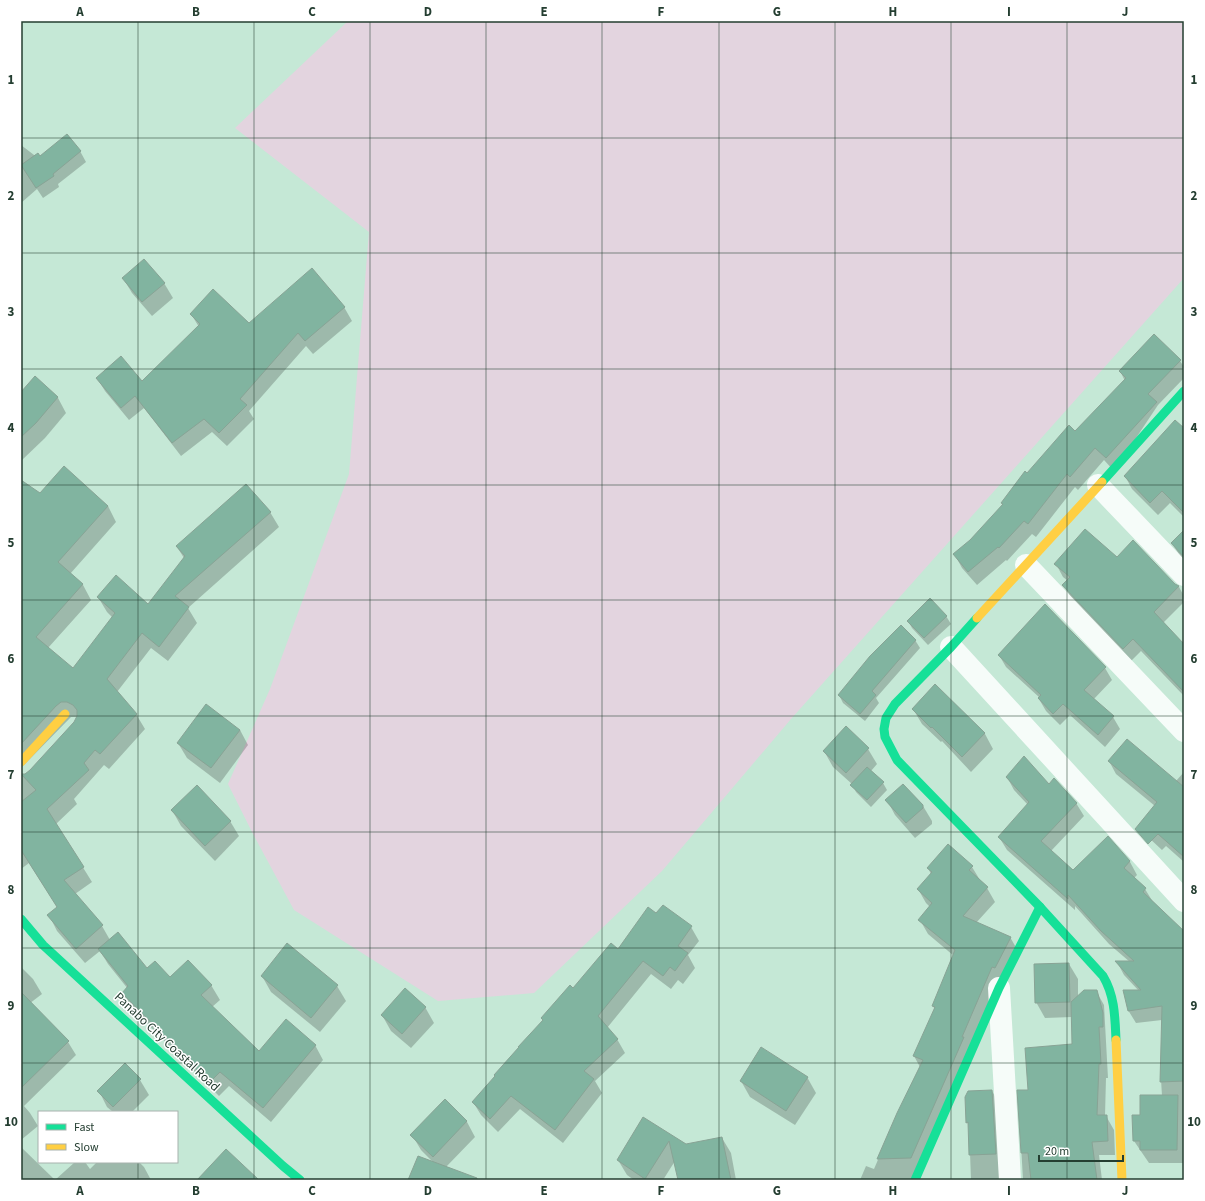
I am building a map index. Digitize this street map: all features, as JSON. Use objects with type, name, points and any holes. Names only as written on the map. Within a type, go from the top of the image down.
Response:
[{"type":"street","points":[[1122,1180],[1115,1011],[1109,986],[1103,976],[1040,907],[897,760],[884,737],[884,729],[886,718],[896,704],[951,647],[1098,485],[1181,400]]},
{"type":"street","points":[[1098,485],[1184,575]]},
{"type":"street","points":[[1026,565],[1184,731]]},
{"type":"street","points":[[951,647],[1184,901]]},
{"type":"street","points":[[21,762],[65,714]]},
{"type":"street","points":[[915,1180],[999,988],[1040,907]]},
{"type":"street","name":"Panabo City Coastal Road","points":[[21,919],[43,945],[300,1180]]},
{"type":"street","points":[[999,988],[1010,1180]]},
{"type":"shaded area","points":[[348,21],[1184,21],[1184,278],[791,719],[662,871],[534,993],[438,1001],[294,910],[228,784],[270,689],[349,474],[369,232],[235,128]]},
{"type":"building","points":[[67,134],[81,151],[53,174],[54,176],[36,188],[21,165],[38,153],[40,156]]},
{"type":"building","points":[[144,259],[165,283],[142,302],[122,278]]},
{"type":"building","points":[[312,268],[345,307],[305,341],[298,333],[240,399],[247,405],[219,433],[204,419],[172,443],[135,396],[121,408],[96,378],[121,356],[142,381],[200,324],[190,314],[213,289],[249,323]]},
{"type":"building","points":[[1154,334],[1181,360],[1148,394],[1157,402],[1106,458],[1095,448],[1070,477],[1067,474],[1028,524],[1024,521],[999,548],[998,547],[968,572],[953,554],[970,540],[1003,504],[1001,503],[1025,471],[1027,473],[1069,425],[1075,431],[1126,378],[1119,371]]},
{"type":"building","points":[[35,376],[58,397],[36,423],[21,437],[21,392]]},
{"type":"building","points":[[1175,420],[1184,428],[1184,513],[1162,491],[1150,503],[1124,476]]},
{"type":"building","points":[[64,466],[108,506],[58,562],[83,584],[36,637],[73,668],[115,613],[97,597],[116,575],[148,604],[185,556],[176,546],[246,484],[271,512],[175,596],[189,607],[159,647],[142,633],[107,679],[137,714],[100,754],[95,750],[84,763],[89,770],[47,809],[84,867],[64,880],[103,925],[76,949],[47,915],[57,907],[21,850],[21,802],[36,790],[21,774],[25,774],[30,770],[74,722],[77,716],[77,710],[73,705],[67,702],[61,702],[21,744],[21,480],[40,493]]},
{"type":"building","points":[[1085,529],[1117,557],[1133,540],[1175,584],[1179,586],[1154,612],[1184,644],[1184,692],[1133,639],[1123,649],[1062,585],[1070,577],[1054,564]]},
{"type":"building","points":[[1184,530],[1184,557],[1171,543]]},
{"type":"building","points":[[930,598],[947,616],[924,638],[907,621]]},
{"type":"building","points":[[1045,604],[1106,667],[1084,690],[1114,716],[1098,735],[1063,704],[1053,714],[1038,698],[1041,695],[998,655]]},
{"type":"building","points":[[901,625],[916,640],[872,691],[876,695],[860,714],[838,695],[870,656]]},
{"type":"building","points":[[935,684],[985,733],[962,757],[912,709]]},
{"type":"building","points":[[206,704],[240,730],[211,768],[177,743]]},
{"type":"building","points":[[846,726],[869,748],[846,773],[823,751]]},
{"type":"building","points":[[1127,739],[1184,787],[1184,857],[1158,834],[1148,844],[1135,829],[1157,802],[1108,761]]},
{"type":"building","points":[[1024,756],[1049,784],[1054,778],[1077,803],[1041,841],[1073,870],[1108,836],[1130,861],[1124,868],[1146,888],[1143,892],[1184,931],[1184,1081],[1160,1082],[1162,1006],[1128,1011],[1123,990],[1141,990],[1115,961],[1134,961],[1101,931],[1068,895],[1068,899],[998,837],[1029,802],[1006,777]]},
{"type":"building","points":[[867,767],[884,782],[867,800],[850,785]]},
{"type":"building","points":[[903,784],[923,805],[923,808],[906,823],[885,800]]},
{"type":"building","points":[[197,785],[231,821],[205,846],[171,810]]},
{"type":"building","points":[[948,844],[973,866],[969,870],[988,887],[963,916],[1011,937],[995,968],[992,967],[962,1037],[964,1037],[911,1158],[877,1159],[897,1113],[923,1060],[913,1056],[935,1007],[932,1006],[955,950],[918,920],[932,903],[917,889],[932,872],[927,868]]},
{"type":"building","points":[[663,905],[692,926],[678,946],[688,953],[675,971],[670,967],[663,976],[643,961],[598,1016],[618,1039],[584,1071],[594,1079],[555,1130],[511,1096],[490,1119],[472,1102],[518,1047],[543,1020],[541,1018],[570,985],[573,988],[611,943],[618,949],[648,907],[656,913]]},
{"type":"building","points":[[118,932],[147,968],[155,961],[170,977],[188,960],[212,985],[201,995],[259,1051],[286,1019],[316,1045],[263,1108],[220,1072],[210,1082],[181,1055],[182,1054],[122,993],[128,986],[98,949]]},
{"type":"building","points":[[287,943],[338,985],[311,1018],[261,976]]},
{"type":"building","points":[[1069,963],[1070,1002],[1035,1003],[1034,964]]},
{"type":"building","points":[[405,988],[426,1007],[402,1034],[381,1015]]},
{"type":"building","points":[[1084,990],[1097,990],[1103,1013],[1103,1027],[1099,1027],[1101,1064],[1099,1064],[1097,1115],[1107,1115],[1108,1141],[1092,1142],[1097,1180],[1031,1180],[1028,1153],[1021,1153],[1017,1090],[1028,1090],[1025,1048],[1072,1044],[1071,1002]]},
{"type":"building","points":[[21,992],[69,1041],[21,1088]]},
{"type":"building","points":[[761,1047],[808,1077],[786,1111],[740,1081]]},
{"type":"building","points":[[125,1063],[141,1079],[113,1107],[97,1091]]},
{"type":"building","points":[[992,1090],[996,1154],[969,1155],[968,1122],[966,1123],[965,1097],[968,1091]]},
{"type":"building","points":[[1140,1095],[1178,1095],[1177,1150],[1140,1150],[1140,1141],[1133,1141],[1132,1115],[1140,1115]]},
{"type":"building","points":[[445,1099],[467,1121],[433,1157],[410,1135]]},
{"type":"building","points":[[643,1117],[686,1144],[722,1137],[731,1180],[678,1180],[669,1141],[645,1179],[617,1160]]},
{"type":"building","points":[[226,1149],[259,1180],[197,1180]]},
{"type":"building","points":[[418,1156],[477,1178],[477,1180],[408,1180]]},
{"type":"traffic: fast","points":[[1102,482],[1184,391]]},
{"type":"traffic: fast","points":[[977,618],[895,704],[886,718],[884,729],[885,737],[897,760],[1040,907],[1103,976],[1112,999],[1115,1015],[1116,1040]]},
{"type":"traffic: fast","points":[[915,1180],[999,988],[1040,907]]},
{"type":"traffic: fast","points":[[21,919],[43,945],[300,1180]]},
{"type":"traffic: slow","points":[[977,618],[1102,482]]},
{"type":"traffic: slow","points":[[21,762],[65,714]]},
{"type":"traffic: slow","points":[[1116,1040],[1122,1180]]}]
